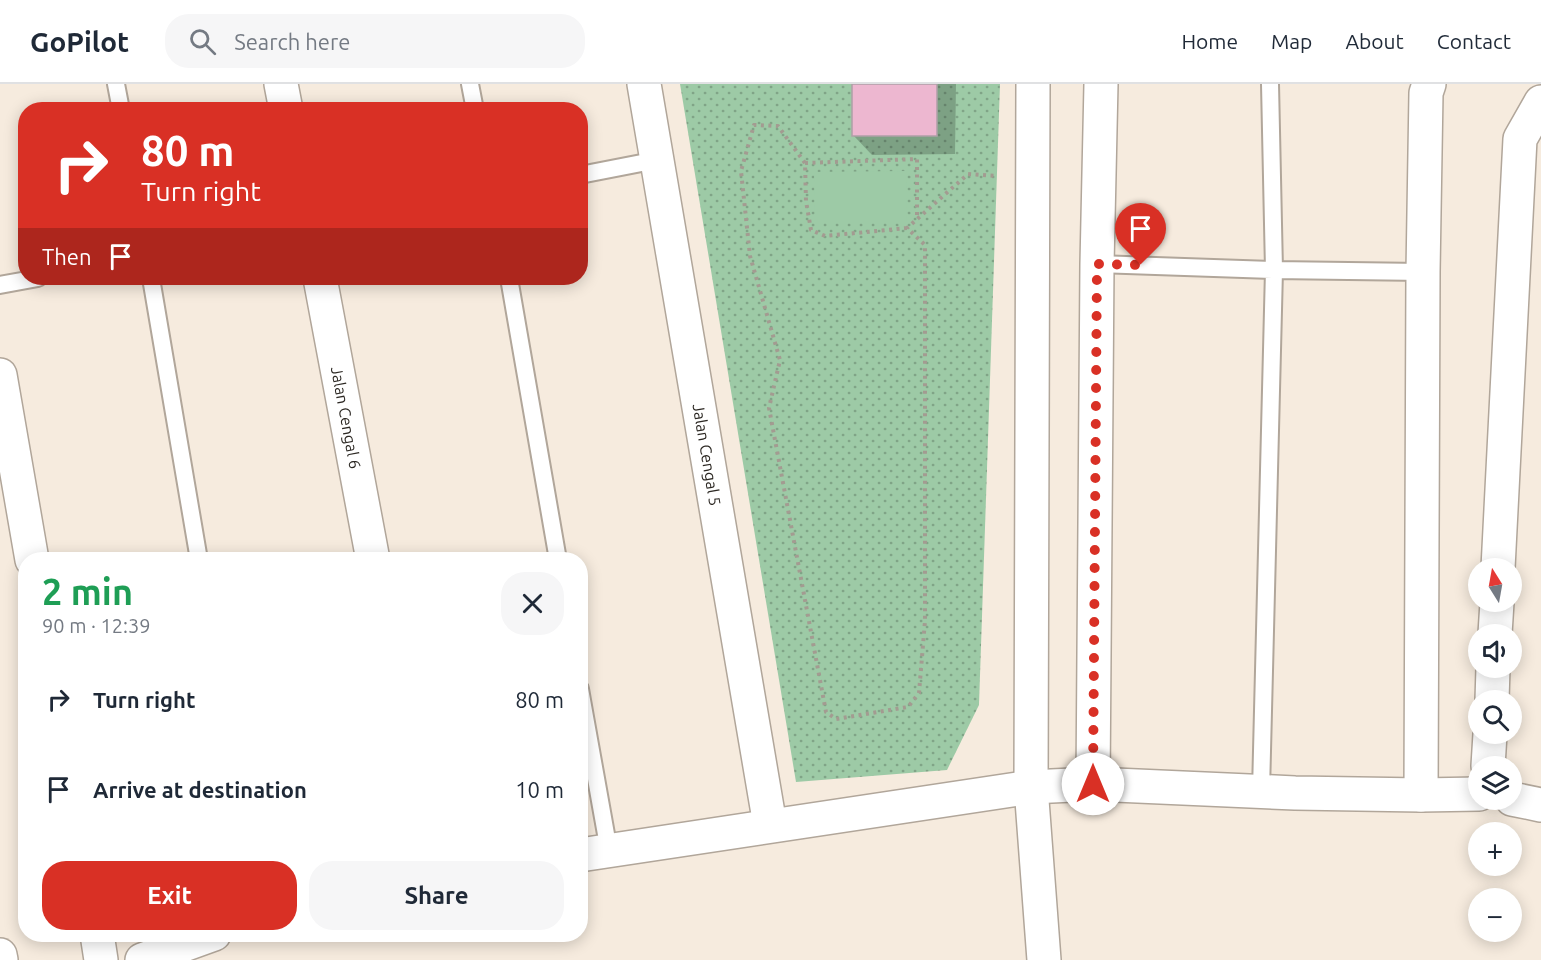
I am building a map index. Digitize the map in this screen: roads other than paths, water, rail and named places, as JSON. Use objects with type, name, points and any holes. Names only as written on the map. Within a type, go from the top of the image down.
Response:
[{"type":"street","points":[[281,84],[284,102]]},
{"type":"street","name":"Jalan Cengal 5","points":[[644,84],[770,825]]},
{"type":"street","points":[[1033,84],[1031,787],[1044,960]]},
{"type":"street","points":[[1093,784],[1097,264],[1101,84]]},
{"type":"street","points":[[1421,795],[1423,272],[1426,93],[1429,84]]},
{"type":"street","points":[[1499,558],[1520,139],[1541,102]]},
{"type":"street","name":"Jalan Cengal 6","points":[[321,285],[371,552]]},
{"type":"street","points":[[0,375],[31,552]]},
{"type":"street","points":[[595,853],[1031,787],[1093,784],[1261,791],[1468,794]]},
{"type":"street","points":[[1522,801],[1541,805]]},
{"type":"street","points":[[98,942],[101,960]]},
{"type":"street","points":[[141,960],[192,942]]},
{"type":"street","points":[[0,955],[1,960]]},
{"type":"lane","points":[[116,84],[119,102]]},
{"type":"lane","points":[[470,84],[473,102]]},
{"type":"lane","points":[[1261,791],[1274,270],[1270,84]]},
{"type":"lane","points":[[588,173],[657,160]]},
{"type":"lane","points":[[1097,264],[1423,272]]},
{"type":"lane","points":[[0,285],[18,282]]},
{"type":"lane","points":[[151,285],[198,552]]},
{"type":"lane","points":[[509,285],[557,552]]},
{"type":"lane","points":[[588,776],[595,853]]}]
